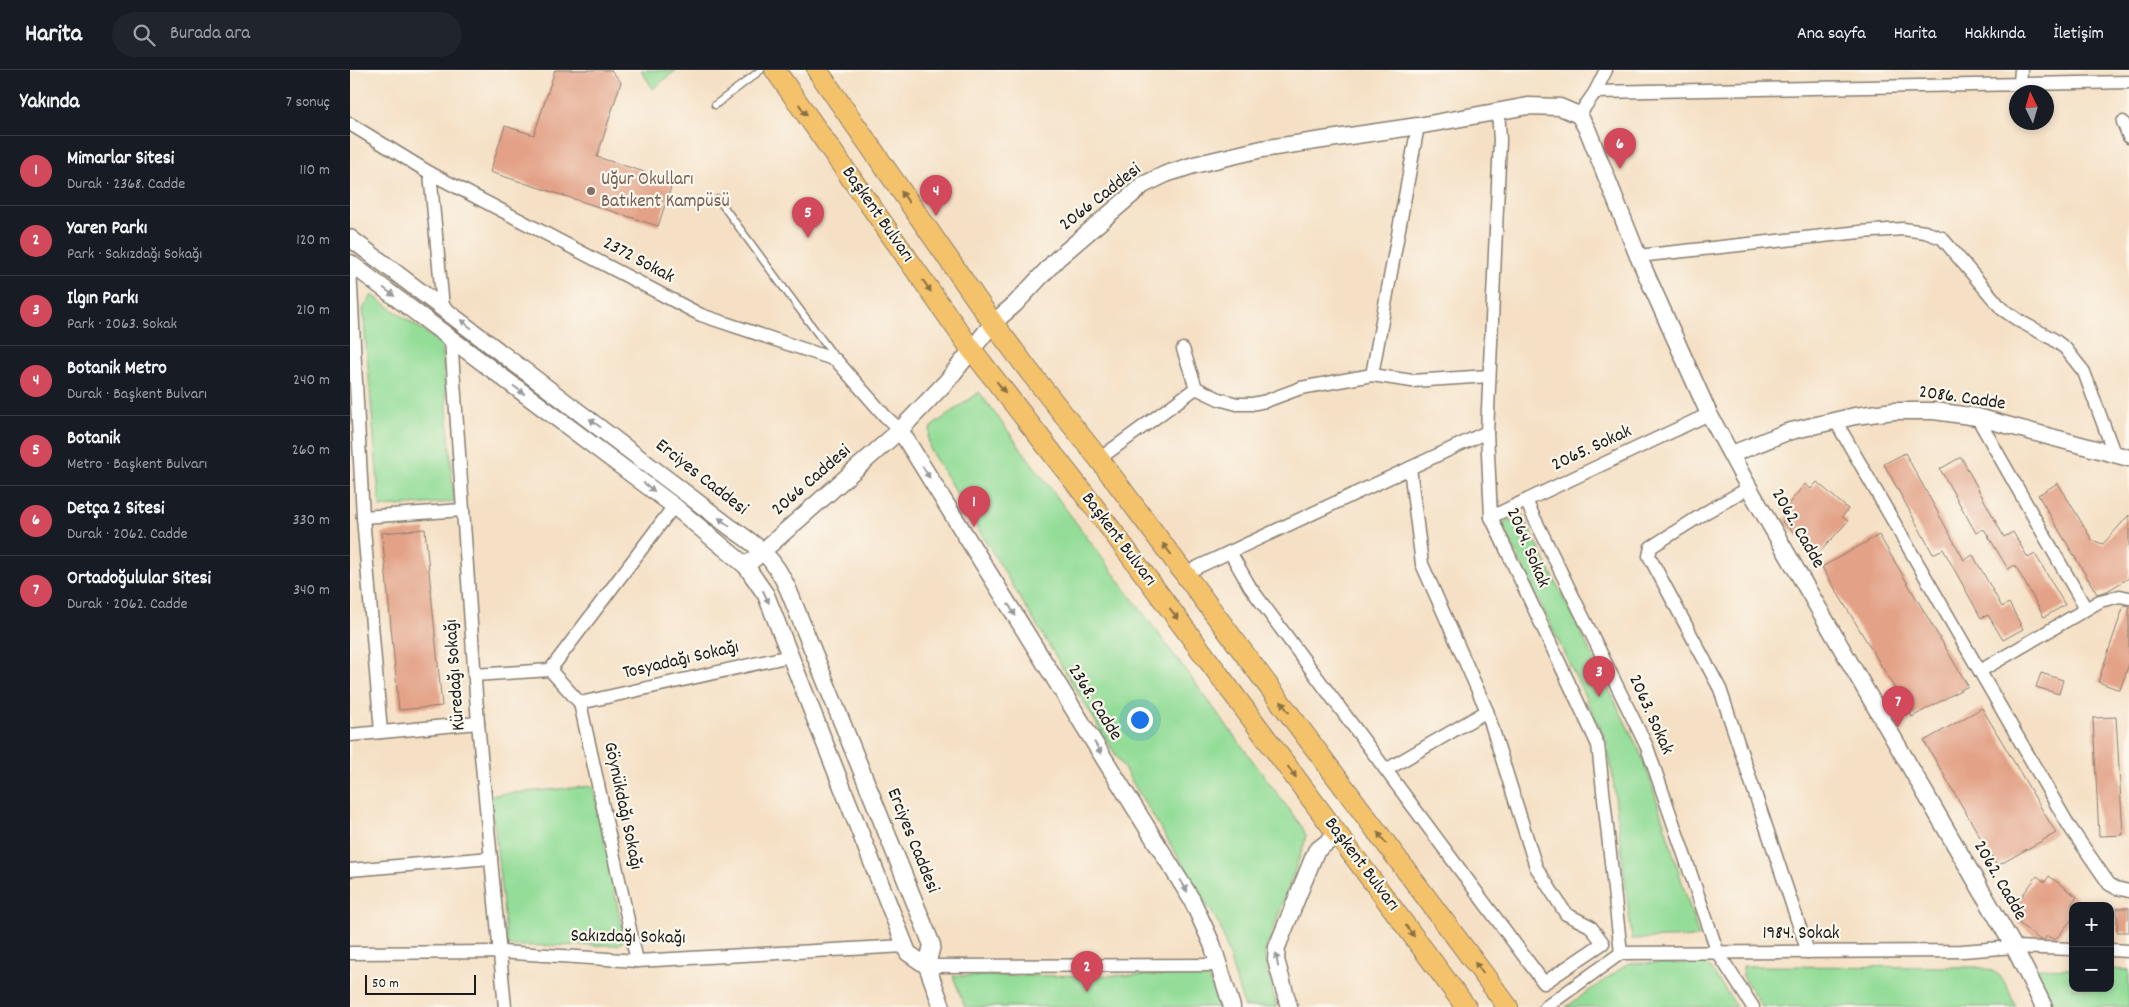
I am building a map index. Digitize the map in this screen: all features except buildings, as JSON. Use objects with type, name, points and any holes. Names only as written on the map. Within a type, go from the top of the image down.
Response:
[{"type":"main road","name":"Başkent Bulvarı","points":[[775,70],[971,349],[1095,508],[1466,1007]]},
{"type":"main road","name":"Başkent Bulvarı","points":[[817,70],[1029,372],[1100,459],[1508,1007]]},
{"type":"street","points":[[1579,115],[1595,92],[1606,70]]},
{"type":"street","points":[[1595,92],[2020,76],[2129,82]]},
{"type":"street","name":"2066 Caddesi","points":[[746,566],[900,430],[947,381],[993,323],[1015,304],[1064,253],[1143,185],[1166,174],[1194,165],[1262,149],[1418,126],[1498,110],[1541,106],[1560,107],[1579,115]]},
{"type":"street","name":"2064. Sokak","points":[[1498,110],[1500,140],[1487,432],[1491,518],[1598,745],[1621,953]]},
{"type":"street","name":"2062. Cadde","points":[[1579,115],[1588,131],[1638,256],[1709,414],[1749,488],[2014,947],[2044,1007]]},
{"type":"street","points":[[2123,122],[2129,137]]},
{"type":"street","name":"2372 Sokak","points":[[350,124],[430,173],[701,315],[836,360]]},
{"type":"street","points":[[1372,375],[1418,126]]},
{"type":"street","points":[[430,173],[443,307]]},
{"type":"street","points":[[1638,256],[1903,229],[1924,232],[1942,238],[2002,309],[2020,322],[2053,338],[2076,361],[2084,372],[2121,456]]},
{"type":"street","points":[[350,263],[356,242]]},
{"type":"street","name":"Erciyes Caddesi","points":[[356,242],[763,551],[779,571],[788,589],[932,945],[927,966],[942,1007]]},
{"type":"street","name":"Erciyes Caddesi","points":[[350,263],[674,506],[746,566],[766,596],[908,953],[927,966]]},
{"type":"street","points":[[350,268],[363,517],[381,732]]},
{"type":"street","name":"Küredağı Sokağı","points":[[451,339],[474,675],[505,1007]]},
{"type":"street","points":[[1183,349],[1196,388],[1219,399],[1238,404],[1266,401],[1301,388],[1372,375],[1412,381],[1489,376]]},
{"type":"street","points":[[836,360],[885,416],[900,430]]},
{"type":"street","points":[[1100,459],[1196,388]]},
{"type":"street","name":"2086. Cadde","points":[[1732,454],[1786,432],[1836,420],[1902,411],[1934,411],[1977,417],[2121,456]]},
{"type":"street","name":"2065. Sokak","points":[[1491,518],[1709,414]]},
{"type":"street","points":[[1977,417],[2086,609]]},
{"type":"street","points":[[1836,420],[2070,826],[2109,884],[2129,891]]},
{"type":"street","name":"2368. Cadde","points":[[900,430],[1177,875],[1202,920],[1220,965],[1232,1007]]},
{"type":"street","points":[[1185,574],[1487,432]]},
{"type":"street","points":[[1230,552],[1250,588],[1544,983],[1603,943],[1590,926],[1566,914],[1536,867],[1487,711],[1422,564],[1410,468]]},
{"type":"street","points":[[1749,488],[1651,547],[1649,556],[1720,689],[1808,952]]},
{"type":"street","name":"2063. Sokak","points":[[1526,501],[1646,747],[1718,953],[1753,1007]]},
{"type":"street","points":[[474,675],[550,670],[674,506]]},
{"type":"street","points":[[363,517],[463,510]]},
{"type":"street","points":[[1980,672],[2086,609],[2110,598],[2120,596],[2129,598]]},
{"type":"street","name":"Tosyadağı Sokağı","points":[[580,703],[790,656]]},
{"type":"street","name":"Göynükdağı Sokağı","points":[[550,670],[580,703],[637,961]]},
{"type":"street","points":[[1386,770],[1487,711]]},
{"type":"street","points":[[350,735],[478,723]]},
{"type":"street","points":[[1289,1007],[1276,960],[1277,948],[1316,851],[1338,834]]},
{"type":"street","points":[[350,870],[491,858]]},
{"type":"street","name":"Sakızdağı Sokağı","points":[[350,953],[500,952],[637,961],[905,946]]},
{"type":"street","name":"1984. Sokak","points":[[1621,953],[1962,951],[2014,947],[2069,949]]},
{"type":"street","points":[[2114,950],[2129,951]]},
{"type":"street","points":[[1546,1007],[1621,953]]},
{"type":"street","points":[[927,966],[1220,965]]},
{"type":"lane","points":[[715,105],[761,70]]},
{"type":"lane","points":[[718,199],[836,360]]},
{"type":"green space","points":[[641,70],[676,70],[653,89]]},
{"type":"green space","points":[[372,295],[442,344],[454,502],[380,507],[363,309]]},
{"type":"green space","points":[[979,392],[1302,827],[1306,835],[1265,952],[1265,962],[1277,1007],[1244,1007],[1220,926],[930,450],[928,438],[931,427]]},
{"type":"green space","points":[[1522,514],[1639,750],[1651,782],[1699,937],[1632,939],[1612,771],[1606,740],[1502,524]]},
{"type":"green space","points":[[593,786],[624,938],[622,943],[617,945],[510,946],[507,942],[491,795]]},
{"type":"green space","points":[[1629,963],[1707,964],[1737,1007],[1566,1007]]},
{"type":"green space","points":[[1743,966],[1976,967],[1993,972],[2003,979],[2016,1007],[1762,1007],[1743,976]]},
{"type":"green space","points":[[2032,968],[2069,969],[2069,992],[2114,992],[2114,969],[2129,970],[2129,1007],[2050,1007]]},
{"type":"green space","points":[[1208,975],[1219,1007],[965,1007],[953,976]]},
{"type":"place","name":"Detça 2 Sitesi","points":[[1620,169]]},
{"type":"place","name":"Uğur Okulları Batıkent Kampüsü","points":[[591,191]]},
{"type":"place","name":"Botanik Metro","points":[[936,216]]},
{"type":"place","name":"Botanik","points":[[808,238]]},
{"type":"place","name":"Mimarlar Sitesi","points":[[974,527]]},
{"type":"place","name":"Ilgın Parkı","points":[[1599,697]]},
{"type":"place","name":"Ortadoğulular Sitesi","points":[[1898,727]]},
{"type":"place","name":"Yaren Parkı","points":[[1087,992]]}]
